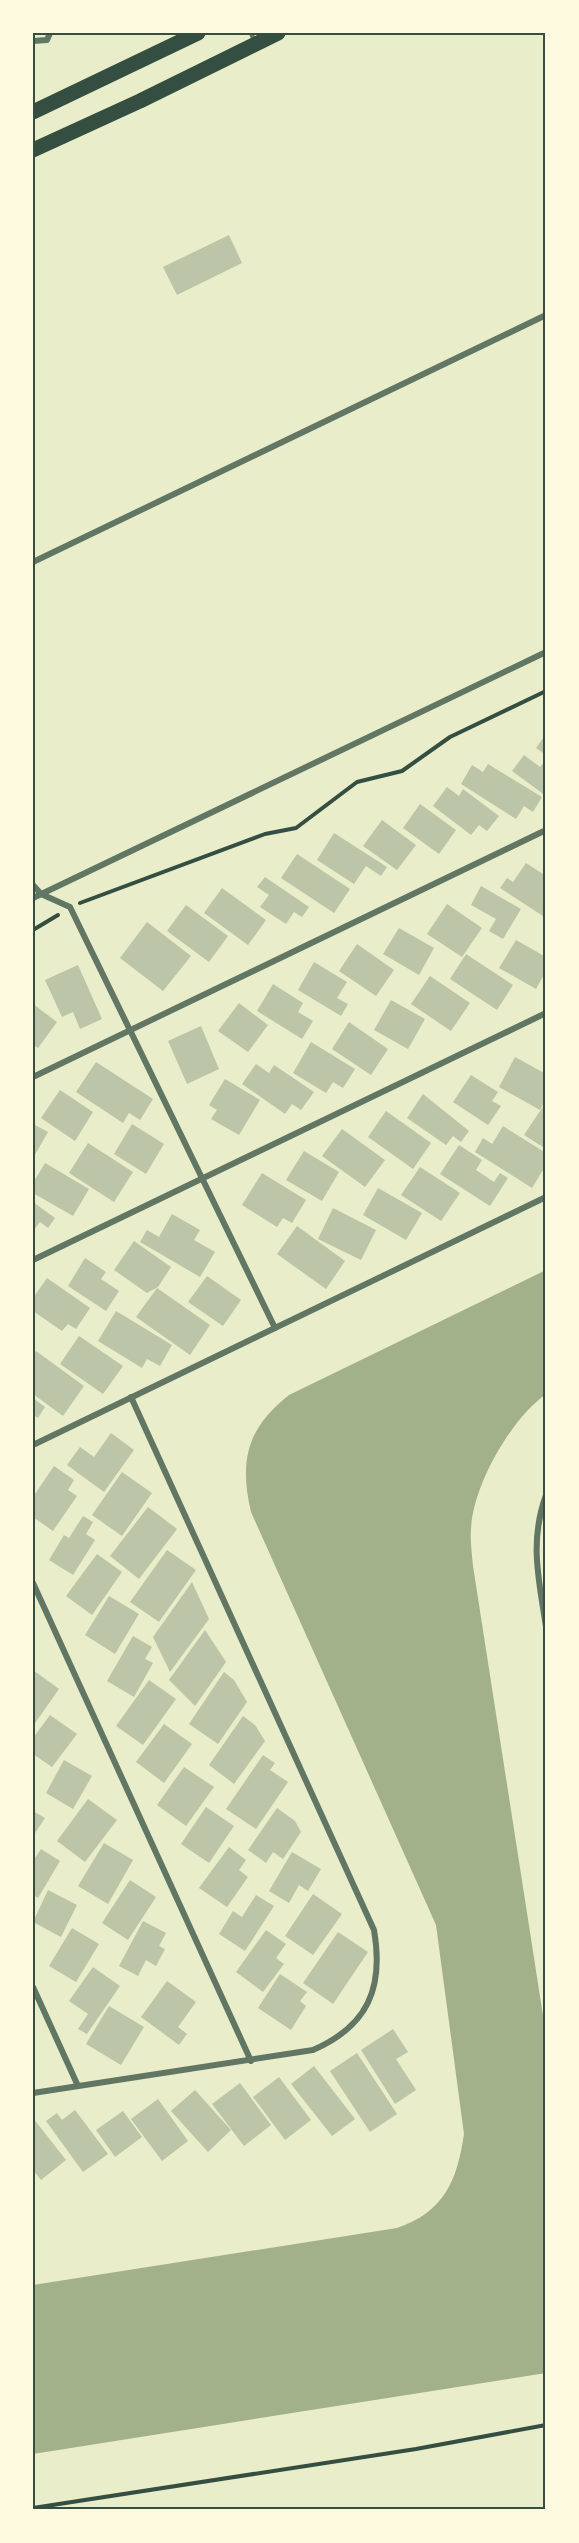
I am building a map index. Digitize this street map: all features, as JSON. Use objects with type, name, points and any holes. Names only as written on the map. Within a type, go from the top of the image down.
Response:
[{"type":"main road","points":[[33,112],[198,33]]},
{"type":"main road","points":[[33,150],[140,101],[253,38],[278,33]]},
{"type":"street","points":[[33,41],[49,36]]},
{"type":"street","points":[[33,562],[546,315]]},
{"type":"street","points":[[33,898],[546,652]]},
{"type":"street","points":[[33,1077],[546,830]]},
{"type":"street","points":[[33,885],[41,894],[70,907],[275,1328]]},
{"type":"street","points":[[33,1260],[546,1013]]},
{"type":"street","points":[[33,1445],[546,1197]]},
{"type":"street","points":[[33,2093],[313,2050],[332,2042],[350,2028],[363,2012],[374,1992],[378,1955],[375,1930],[132,1397]]},
{"type":"street","points":[[546,1495],[538,1520],[535,1557],[546,1628]]},
{"type":"street","points":[[33,1583],[251,2061]]},
{"type":"street","points":[[33,1987],[78,2086]]},
{"type":"path","points":[[33,930],[70,907],[265,834],[296,828],[357,782],[402,771],[450,737],[546,692]]},
{"type":"path","points":[[33,2508],[416,2449],[546,2425]]},
{"type":"shaded area","points":[[546,1270],[546,1394],[520,1419],[496,1454],[486,1474],[473,1512],[471,1538],[473,1566],[546,2035],[546,2373],[33,2454],[33,2285],[397,2228],[413,2221],[437,2204],[446,2193],[452,2180],[464,2134],[436,1925],[251,1512],[247,1494],[247,1461],[255,1433],[275,1407],[289,1395]]},
{"type":"building","points":[[229,235],[242,263],[177,295],[163,267]]},
{"type":"building","points":[[546,734],[546,755],[536,748]]},
{"type":"building","points":[[524,755],[540,767],[546,760],[546,796],[512,771]]},
{"type":"building","points":[[488,764],[542,797],[533,812],[524,806],[516,819],[461,784],[472,765],[483,772]]},
{"type":"building","points":[[447,787],[459,796],[463,789],[499,816],[487,831],[479,825],[471,835],[433,806]]},
{"type":"building","points":[[420,804],[456,830],[439,854],[403,828]]},
{"type":"building","points":[[382,820],[416,845],[397,870],[363,846]]},
{"type":"building","points":[[334,833],[387,867],[381,876],[366,866],[354,884],[317,860]]},
{"type":"building","points":[[297,854],[350,889],[334,913],[281,878]]},
{"type":"building","points":[[526,863],[546,876],[546,918],[500,888],[507,878],[513,882]]},
{"type":"building","points":[[265,877],[309,907],[302,917],[294,912],[286,924],[260,907],[269,895],[257,887]]},
{"type":"building","points":[[481,886],[521,909],[503,939],[489,931],[496,919],[471,905]]},
{"type":"building","points":[[222,888],[266,920],[248,945],[204,913]]},
{"type":"building","points":[[447,904],[482,928],[462,957],[427,934]]},
{"type":"building","points":[[186,905],[228,936],[209,962],[167,931]]},
{"type":"building","points":[[147,922],[191,956],[163,991],[120,958]]},
{"type":"building","points":[[399,928],[434,948],[419,975],[383,954]]},
{"type":"building","points":[[516,940],[546,957],[546,971],[536,989],[499,968]]},
{"type":"building","points":[[357,944],[394,970],[376,996],[339,971]]},
{"type":"building","points":[[466,954],[513,985],[497,1010],[450,979]]},
{"type":"building","points":[[314,962],[347,982],[337,998],[348,1004],[341,1016],[298,990]]},
{"type":"building","points":[[78,965],[102,1019],[80,1029],[73,1012],[62,1017],[45,980]]},
{"type":"building","points":[[430,976],[470,1003],[451,1031],[411,1004]]},
{"type":"building","points":[[273,984],[303,1003],[298,1012],[313,1021],[302,1039],[257,1011]]},
{"type":"building","points":[[391,1000],[425,1019],[408,1049],[374,1030]]},
{"type":"building","points":[[239,1003],[268,1025],[248,1052],[218,1031]]},
{"type":"building","points":[[33,1004],[57,1022],[38,1048],[33,1045]]},
{"type":"building","points":[[349,1022],[388,1049],[371,1075],[332,1049]]},
{"type":"building","points":[[201,1026],[219,1069],[187,1084],[168,1041]]},
{"type":"building","points":[[311,1042],[355,1069],[343,1088],[333,1082],[326,1093],[293,1073]]},
{"type":"building","points":[[515,1057],[546,1074],[546,1099],[540,1110],[499,1087]]},
{"type":"building","points":[[96,1062],[153,1099],[140,1120],[129,1113],[123,1123],[76,1092]]},
{"type":"building","points":[[256,1064],[269,1073],[274,1065],[314,1092],[301,1110],[292,1104],[285,1114],[242,1084]]},
{"type":"building","points":[[471,1075],[498,1092],[492,1101],[501,1106],[488,1125],[453,1102]]},
{"type":"building","points":[[225,1079],[260,1100],[239,1135],[211,1119],[217,1110],[209,1105]]},
{"type":"building","points":[[60,1090],[93,1112],[75,1141],[41,1118]]},
{"type":"building","points":[[423,1094],[469,1131],[461,1142],[453,1136],[446,1145],[407,1118]]},
{"type":"building","points":[[544,1105],[546,1107],[546,1149],[524,1135]]},
{"type":"building","points":[[386,1111],[431,1143],[413,1169],[368,1137]]},
{"type":"building","points":[[33,1124],[48,1132],[33,1158]]},
{"type":"building","points":[[132,1124],[164,1144],[146,1174],[114,1154]]},
{"type":"building","points":[[503,1126],[546,1153],[546,1165],[532,1188],[475,1152],[483,1138],[492,1144]]},
{"type":"building","points":[[342,1129],[385,1160],[365,1187],[322,1156]]},
{"type":"building","points":[[88,1143],[133,1172],[114,1202],[69,1173]]},
{"type":"building","points":[[459,1145],[482,1160],[476,1170],[494,1182],[500,1173],[508,1178],[490,1206],[440,1174]]},
{"type":"building","points":[[304,1151],[339,1172],[322,1201],[286,1180]]},
{"type":"building","points":[[45,1163],[89,1189],[73,1216],[33,1193],[33,1183]]},
{"type":"building","points":[[420,1167],[460,1193],[441,1221],[401,1195]]},
{"type":"building","points":[[262,1173],[306,1200],[292,1223],[283,1218],[277,1227],[242,1205]]},
{"type":"building","points":[[378,1188],[422,1213],[406,1240],[363,1215]]},
{"type":"building","points":[[33,1202],[55,1218],[48,1228],[40,1222],[33,1231]]},
{"type":"building","points":[[333,1208],[376,1230],[361,1260],[318,1239]]},
{"type":"building","points":[[172,1214],[200,1230],[194,1240],[215,1252],[200,1277],[140,1242],[147,1230],[159,1237]]},
{"type":"building","points":[[297,1226],[345,1261],[326,1289],[277,1254]]},
{"type":"building","points":[[134,1241],[171,1267],[158,1287],[147,1293],[114,1270]]},
{"type":"building","points":[[85,1258],[106,1272],[101,1279],[119,1291],[106,1311],[68,1286]]},
{"type":"building","points":[[207,1276],[241,1300],[223,1326],[188,1302]]},
{"type":"building","points":[[47,1278],[90,1308],[76,1329],[68,1324],[62,1331],[33,1311],[33,1298]]},
{"type":"building","points":[[157,1288],[210,1325],[190,1355],[136,1317]]},
{"type":"building","points":[[116,1311],[172,1345],[160,1366],[147,1359],[142,1368],[98,1341]]},
{"type":"building","points":[[79,1336],[123,1366],[103,1394],[60,1364]]},
{"type":"building","points":[[36,1351],[84,1386],[63,1416],[33,1394],[33,1356]]},
{"type":"building","points":[[33,1398],[45,1407],[38,1418],[33,1415]]},
{"type":"building","points":[[111,1433],[134,1450],[104,1492],[67,1465],[80,1447],[94,1457]]},
{"type":"building","points":[[54,1466],[74,1480],[68,1490],[77,1496],[53,1531],[33,1517],[33,1497]]},
{"type":"building","points":[[122,1472],[152,1493],[122,1536],[92,1515]]},
{"type":"building","points":[[148,1507],[177,1529],[139,1579],[110,1556]]},
{"type":"building","points":[[83,1516],[93,1522],[86,1534],[95,1540],[73,1575],[49,1560],[64,1535],[69,1538]]},
{"type":"building","points":[[167,1550],[196,1570],[159,1622],[130,1602]]},
{"type":"building","points":[[97,1554],[122,1572],[92,1615],[66,1596]]},
{"type":"building","points":[[192,1582],[209,1619],[170,1672],[153,1637]]},
{"type":"building","points":[[109,1596],[139,1614],[115,1654],[85,1635]]},
{"type":"building","points":[[205,1630],[226,1662],[195,1706],[169,1680]]},
{"type":"building","points":[[133,1636],[152,1647],[145,1659],[153,1663],[134,1697],[107,1681]]},
{"type":"building","points":[[33,1670],[59,1689],[33,1726]]},
{"type":"building","points":[[224,1672],[234,1680],[247,1702],[218,1744],[189,1724]]},
{"type":"building","points":[[149,1680],[176,1699],[143,1745],[116,1726]]},
{"type":"building","points":[[50,1715],[77,1734],[52,1767],[33,1754],[33,1738]]},
{"type":"building","points":[[243,1716],[255,1725],[265,1741],[234,1784],[209,1765]]},
{"type":"building","points":[[164,1724],[192,1744],[164,1783],[136,1762]]},
{"type":"building","points":[[263,1755],[275,1763],[270,1770],[288,1782],[256,1829],[226,1809]]},
{"type":"building","points":[[64,1760],[92,1776],[73,1809],[46,1793]]},
{"type":"building","points":[[184,1767],[214,1787],[186,1826],[157,1805]]},
{"type":"building","points":[[88,1799],[117,1820],[85,1862],[57,1841]]},
{"type":"building","points":[[206,1807],[234,1826],[209,1863],[181,1844]]},
{"type":"building","points":[[277,1808],[295,1821],[301,1832],[283,1859],[273,1852],[266,1863],[248,1850]]},
{"type":"building","points":[[33,1811],[45,1818],[33,1836]]},
{"type":"building","points":[[104,1843],[133,1860],[108,1904],[78,1886]]},
{"type":"building","points":[[229,1847],[246,1860],[239,1870],[248,1877],[227,1907],[199,1888]]},
{"type":"building","points":[[41,1849],[60,1861],[38,1898],[33,1895],[33,1861]]},
{"type":"building","points":[[292,1852],[321,1869],[308,1891],[299,1885],[289,1903],[269,1891]]},
{"type":"building","points":[[130,1880],[156,1897],[128,1940],[102,1923]]},
{"type":"building","points":[[48,1890],[77,1905],[61,1937],[33,1922]]},
{"type":"building","points":[[313,1894],[342,1914],[313,1955],[285,1936]]},
{"type":"building","points":[[256,1895],[274,1906],[245,1951],[219,1934],[233,1911],[242,1917]]},
{"type":"building","points":[[143,1921],[166,1933],[159,1946],[165,1949],[156,1966],[146,1960],[138,1976],[119,1966]]},
{"type":"building","points":[[72,1928],[99,1944],[76,1982],[49,1966]]},
{"type":"building","points":[[266,1930],[286,1944],[276,1958],[284,1964],[263,1992],[236,1972]]},
{"type":"building","points":[[338,1932],[368,1952],[333,2004],[303,1983]]},
{"type":"building","points":[[93,1967],[120,1986],[87,2034],[78,2029],[88,2014],[69,2001]]},
{"type":"building","points":[[280,1974],[307,1992],[300,2001],[306,2006],[291,2030],[258,2008]]},
{"type":"building","points":[[167,1981],[196,2002],[178,2027],[187,2034],[179,2045],[141,2017]]},
{"type":"building","points":[[109,2006],[144,2027],[121,2065],[86,2044]]},
{"type":"building","points":[[393,2029],[408,2052],[396,2059],[416,2090],[395,2104],[361,2050]]},
{"type":"building","points":[[357,2053],[397,2114],[370,2132],[330,2071]]},
{"type":"building","points":[[314,2066],[355,2119],[332,2136],[291,2084]]},
{"type":"building","points":[[279,2077],[311,2120],[285,2140],[253,2097]]},
{"type":"building","points":[[240,2083],[271,2125],[244,2146],[212,2104]]},
{"type":"building","points":[[195,2090],[231,2130],[208,2152],[171,2111]]},
{"type":"building","points":[[158,2099],[188,2141],[162,2161],[131,2119]]},
{"type":"building","points":[[75,2110],[108,2154],[83,2172],[46,2121],[57,2113],[62,2120]]},
{"type":"building","points":[[123,2111],[142,2137],[115,2157],[96,2130]]},
{"type":"building","points":[[33,2118],[66,2160],[41,2180],[33,2170]]}]
